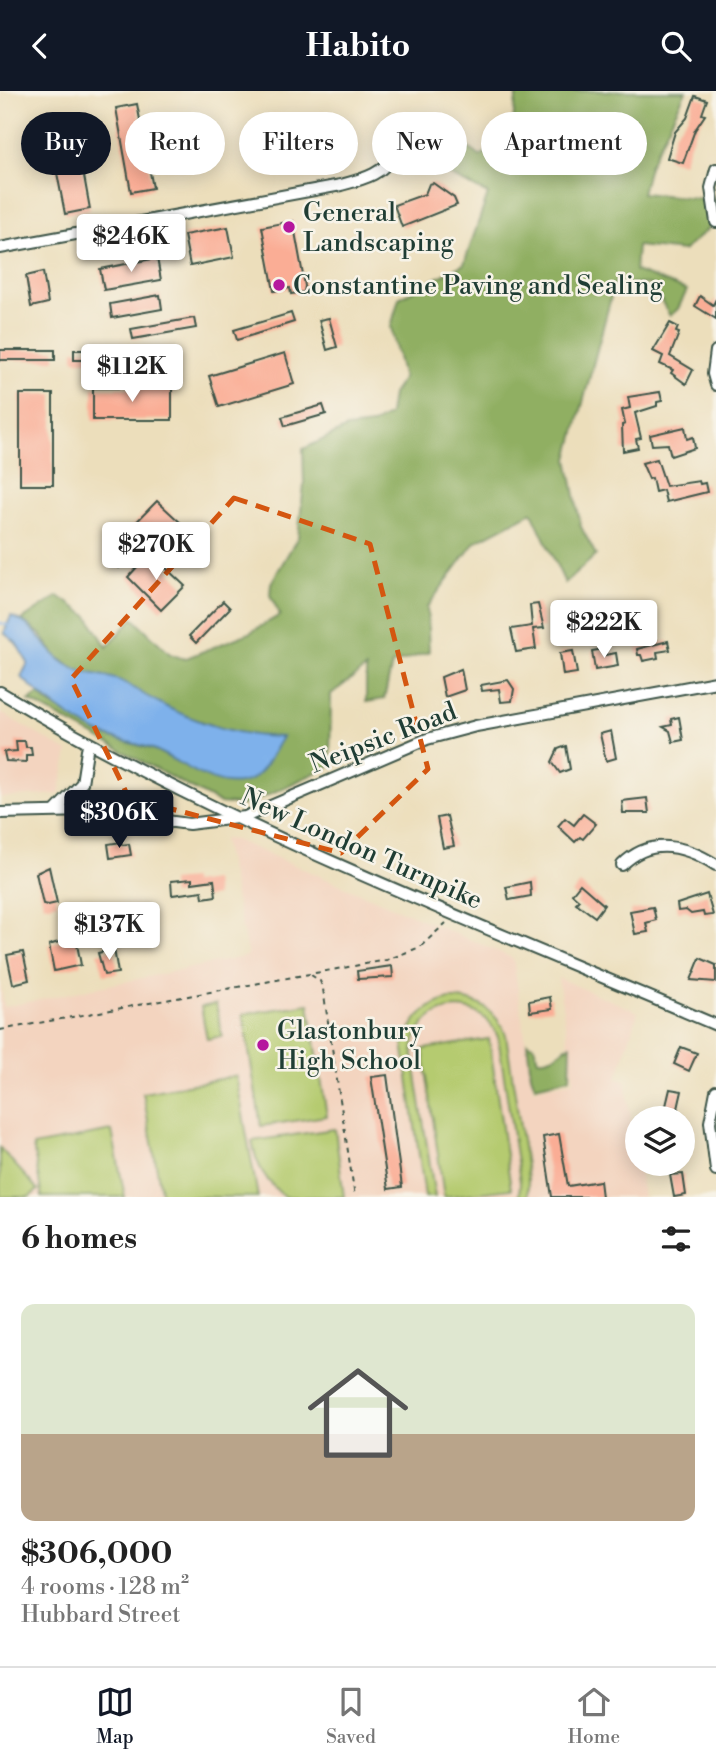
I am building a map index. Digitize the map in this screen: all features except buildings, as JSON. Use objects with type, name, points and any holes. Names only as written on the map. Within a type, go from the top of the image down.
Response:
[{"type":"street","points":[[716,169],[712,188],[716,222]]},
{"type":"street","points":[[0,248],[341,185],[372,174]]},
{"type":"street","points":[[716,351],[713,374],[716,385]]},
{"type":"street","name":"Neipsic Road","points":[[0,813],[56,810],[120,813],[189,824],[237,819],[263,812],[367,763],[452,732],[716,682]]},
{"type":"street","name":"New London Turnpike","points":[[0,692],[88,744],[237,819],[716,1025]]},
{"type":"street","points":[[56,810],[82,783],[88,744]]},
{"type":"street","points":[[622,865],[634,853],[654,846],[676,847],[716,865]]},
{"type":"street","points":[[716,1091],[710,1122],[716,1170]]},
{"type":"path","points":[[0,1030],[400,957],[420,947],[447,922]]},
{"type":"path","points":[[307,975],[318,979],[323,989],[355,1197]]},
{"type":"highlighted area","points":[[234,498],[370,544],[428,769],[341,853],[129,798],[71,679]]},
{"type":"shaded area","points":[[0,712],[68,752],[59,794],[0,798]]},
{"type":"shaded area","name":"Glastonbury High School","points":[[223,839],[235,840],[513,958],[533,1089],[574,1081],[558,978],[638,1012],[617,1078],[625,1080],[629,1106],[625,1106],[625,1176],[640,1176],[643,1197],[0,1197],[0,982],[4,1007],[248,956]]},
{"type":"green space","points":[[517,91],[686,91],[647,174],[647,112],[514,112]]},
{"type":"green space","points":[[467,147],[480,156],[481,175],[647,175],[642,193],[706,199],[709,228],[683,251],[637,246],[635,271],[687,290],[678,309],[670,316],[652,285],[615,282],[568,459],[581,527],[596,555],[565,583],[532,512],[475,542],[427,607],[429,652],[392,664],[384,699],[366,702],[366,668],[331,694],[330,766],[246,805],[219,803],[29,701],[39,694],[48,703],[103,735],[155,750],[198,773],[272,753],[281,737],[259,737],[221,728],[168,710],[136,693],[126,684],[81,672],[57,657],[40,634],[22,620],[58,596],[88,616],[107,647],[133,618],[170,654],[184,659],[249,633],[280,615],[270,595],[271,583],[298,537],[304,484],[303,449],[347,428],[372,425],[389,415],[392,394],[403,378],[391,327],[399,298],[464,264],[488,194],[450,175],[467,175]]},
{"type":"green space","points":[[450,999],[469,1001],[484,1007],[497,1019],[506,1035],[528,1179],[528,1197],[519,1197],[520,1182],[498,1037],[489,1022],[462,1008],[448,1009],[434,1015],[423,1025],[416,1039],[413,1056],[435,1197],[425,1197],[402,1036],[407,1036],[424,1011]]},
{"type":"green space","points":[[216,1004],[222,1036],[207,1039],[201,1007]]},
{"type":"green space","points":[[309,1004],[327,1116],[261,1126],[243,1014]]},
{"type":"green space","points":[[489,1039],[511,1189],[444,1197],[423,1049]]},
{"type":"green space","points":[[527,1042],[534,1046],[538,1059],[553,1057],[571,1045],[570,1078],[535,1086]]},
{"type":"green space","points":[[236,1076],[258,1197],[162,1197],[143,1093]]},
{"type":"green space","points":[[335,1129],[344,1197],[285,1197],[263,1172],[252,1141]]},
{"type":"green space","points":[[112,1131],[125,1197],[42,1197],[33,1146]]},
{"type":"green space","points":[[0,1148],[38,1190],[29,1197],[0,1197]]},
{"type":"water","points":[[11,616],[28,626],[51,652],[73,668],[120,680],[181,714],[220,728],[282,737],[255,777],[238,783],[226,783],[201,775],[155,750],[104,735],[60,710],[21,677],[28,663],[16,643],[4,633]]},
{"type":"waterway","points":[[0,623],[7,625]]},
{"type":"place","name":"General Landscaping","points":[[289,227]]},
{"type":"place","name":"Constantine Paving and Sealing","points":[[279,285]]},
{"type":"place","name":"Glastonbury High School","points":[[263,1045]]}]
